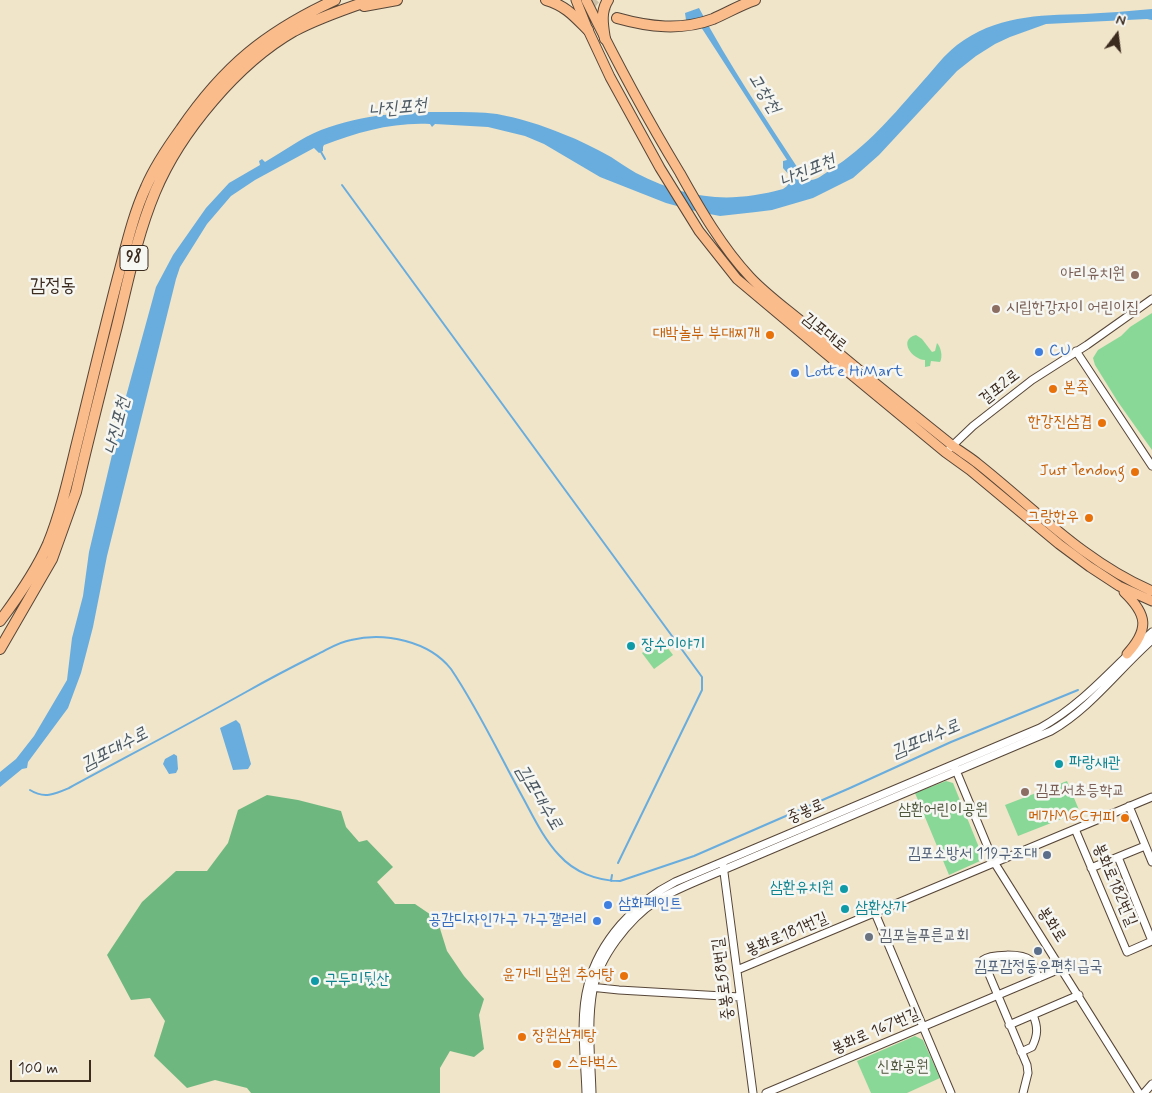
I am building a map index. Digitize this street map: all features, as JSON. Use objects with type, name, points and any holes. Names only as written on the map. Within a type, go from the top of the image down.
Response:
[{"type":"highway","name":"98","points":[[0,620],[26,584],[47,545],[58,514],[126,247],[143,195],[155,169],[196,107],[233,66],[284,26],[335,0]]},
{"type":"highway","name":"98","points":[[0,639],[24,608],[52,558],[73,500],[139,239],[147,212],[174,155],[226,86],[269,47],[294,32],[371,0]]},
{"type":"highway","points":[[344,10],[397,0]]},
{"type":"highway","points":[[546,0],[560,4],[588,30]]},
{"type":"highway","points":[[568,0],[588,30]]},
{"type":"highway","points":[[605,40],[602,19],[604,6],[608,0]]},
{"type":"highway","points":[[617,18],[660,27],[689,25],[712,19],[755,0]]},
{"type":"highway","points":[[0,614],[18,594]]},
{"type":"highway","points":[[0,649],[24,608]]},
{"type":"main road","name":"김포대로","points":[[576,0],[588,30],[660,168],[687,214],[737,279],[762,302],[950,450],[976,462],[1095,560],[1132,582],[1152,591]]},
{"type":"main road","name":"김포대로","points":[[586,0],[605,40],[649,121],[708,220],[737,262],[762,288],[950,450],[970,470],[1059,544],[1119,586],[1152,601]]},
{"type":"main road","points":[[1119,586],[1137,604],[1143,617],[1140,637],[1131,655]]},
{"type":"street","name":"걸포2로","points":[[1077,353],[1152,299]]},
{"type":"street","name":"걸포2로","points":[[950,450],[1032,383],[1152,303]]},
{"type":"street","points":[[1077,353],[1152,466]]},
{"type":"street","name":"중봉로","points":[[586,1093],[584,1021],[590,987],[597,962],[605,947],[632,912],[666,886],[724,866],[955,768],[1040,728],[1060,717],[1090,692],[1131,655],[1152,632]]},
{"type":"street","name":"중봉로","points":[[1131,655],[1152,640]]},
{"type":"street","points":[[1131,655],[1152,648]]},
{"type":"street","name":"봉화로","points":[[955,768],[994,862],[1139,1093]]},
{"type":"street","name":"봉화로182번길","points":[[994,862],[1152,797]]},
{"type":"street","points":[[1129,806],[1152,862]]},
{"type":"street","name":"봉화로182번길","points":[[1074,829],[1127,952],[1152,941]]},
{"type":"street","points":[[1091,868],[1145,846]]},
{"type":"street","points":[[1118,857],[1152,941]]},
{"type":"street","name":"봉화로181번길","points":[[737,970],[994,862]]},
{"type":"street","name":"중봉로58번길","points":[[724,866],[753,1093]]},
{"type":"street","points":[[875,913],[951,1093]]},
{"type":"street","points":[[1023,1093],[1028,1073],[984,965],[984,958],[1008,955],[1024,957],[1030,960],[1039,978]]},
{"type":"street","name":"봉화로 167번길","points":[[766,1093],[1062,968]]},
{"type":"street","points":[[590,987],[740,997]]},
{"type":"street","name":"중봉로","points":[[590,987],[592,1093]]},
{"type":"street","points":[[1009,1025],[1079,995]]},
{"type":"street","points":[[1021,1052],[1032,1047],[1036,1039],[1038,1029],[1033,1015]]},
{"type":"street","points":[[1144,1093],[1152,1084]]},
{"type":"green space","points":[[1152,313],[1152,450],[1118,402],[1095,365],[1093,358],[1098,350]]},
{"type":"green space","points":[[916,335],[922,339],[932,352],[935,351],[937,343],[941,352],[940,362],[931,361],[930,366],[925,367],[925,360],[916,357],[912,353],[907,345],[910,338]]},
{"type":"green space","points":[[661,639],[673,655],[654,669],[642,653]]},
{"type":"green space","name":"삼환어린이공원","points":[[946,781],[953,783],[982,855],[980,861],[949,875],[915,793]]},
{"type":"green space","points":[[1067,781],[1079,810],[1074,812],[1074,814],[1018,836],[1005,805]]},
{"type":"green space","points":[[267,795],[298,800],[341,811],[346,827],[359,842],[367,840],[393,867],[377,882],[395,904],[415,904],[437,919],[447,951],[464,976],[484,999],[479,1015],[484,1049],[474,1057],[450,1051],[440,1068],[440,1093],[251,1093],[247,1088],[215,1080],[187,1088],[154,1056],[165,1021],[150,998],[131,1000],[107,955],[142,902],[176,871],[207,871],[228,843],[238,810]]},
{"type":"green space","name":"신화공원","points":[[915,1036],[923,1040],[940,1078],[907,1093],[871,1093],[857,1061]]},
{"type":"water","points":[[699,8],[748,92],[802,174],[809,180],[820,177],[856,151],[891,118],[948,53],[971,35],[986,28],[1017,19],[1050,15],[1152,9],[1152,20],[1046,24],[995,44],[957,71],[879,155],[853,178],[813,198],[772,210],[720,216],[666,203],[600,177],[544,144],[525,136],[488,127],[435,124],[432,127],[430,124],[389,126],[324,145],[323,151],[319,153],[314,148],[255,180],[231,196],[207,224],[180,267],[107,556],[93,627],[81,673],[68,708],[28,762],[27,768],[22,769],[0,787],[0,772],[16,759],[34,736],[67,680],[72,638],[83,596],[89,552],[125,400],[156,287],[173,255],[206,208],[229,183],[260,165],[259,161],[262,159],[265,162],[314,133],[352,120],[416,113],[491,113],[530,122],[587,144],[655,182],[690,193],[726,197],[763,194],[783,189],[788,184],[790,178],[783,168],[783,161],[787,160],[701,27],[686,20],[685,13]]},
{"type":"water","points":[[236,720],[240,724],[251,764],[248,769],[233,770],[220,728]]},
{"type":"water","points":[[174,754],[177,756],[178,769],[176,773],[169,774],[163,764],[165,759]]},
{"type":"waterway","points":[[321,152],[325,159]]},
{"type":"waterway","points":[[342,185],[702,677],[702,690],[618,863]]},
{"type":"waterway","name":"김포대수로","points":[[30,790],[45,795],[54,794],[69,788],[337,644],[364,638],[392,638],[419,645],[442,659],[451,669],[479,716],[539,827],[559,855],[579,871],[586,874],[611,881],[620,881],[694,856],[951,742],[1078,690]]},
{"type":"waterway","name":"김포대수로","points":[[611,881],[612,875]]},
{"type":"tunnel","points":[[588,0],[601,10],[617,18]]},
{"type":"place","name":"아리유치원","points":[[1135,275]]},
{"type":"place","name":"시립한강자이 어린이집","points":[[996,309]]},
{"type":"place","name":"대박놀부 부대찌개","points":[[770,335]]},
{"type":"place","name":"CU","points":[[1039,352]]},
{"type":"place","name":"Lotte HiMart","points":[[795,373]]},
{"type":"place","name":"본죽","points":[[1053,389]]},
{"type":"place","name":"한강진삼겹","points":[[1102,423]]},
{"type":"place","name":"Just Tendong","points":[[1135,472]]},
{"type":"place","name":"그랑한우","points":[[1089,518]]},
{"type":"place","name":"장수이야기","points":[[631,646]]},
{"type":"place","name":"파랑새관","points":[[1059,764]]},
{"type":"place","name":"김포서초등학교","points":[[1025,792]]},
{"type":"place","name":"메가MGC커피","points":[[1125,818]]},
{"type":"place","name":"김포소방서 119구조대","points":[[1047,855]]},
{"type":"place","name":"삼환유치원","points":[[844,889]]},
{"type":"place","name":"삼화페인트","points":[[608,905]]},
{"type":"place","name":"삼환상가","points":[[845,909]]},
{"type":"place","name":"공감디자인가구 가구갤러리","points":[[597,921]]},
{"type":"place","name":"김포늘푸른교회","points":[[869,937]]},
{"type":"place","name":"김포감정동우편취급국","points":[[1038,951]]},
{"type":"place","name":"윤가네 남원 추어탕","points":[[624,976]]},
{"type":"place","name":"구두미뒷산","points":[[315,981]]},
{"type":"place","name":"장원삼계탕","points":[[522,1037]]},
{"type":"place","name":"스타벅스","points":[[557,1064]]},
{"type":"district","name":"감정동","points":[[53,287]]},
{"type":"water label","name":"고창천","points":[[763,94]]},
{"type":"water label","name":"나진포천","points":[[398,109]]},
{"type":"water label","name":"나진포천","points":[[808,172]]},
{"type":"water label","name":"나진포천","points":[[118,426]]}]
